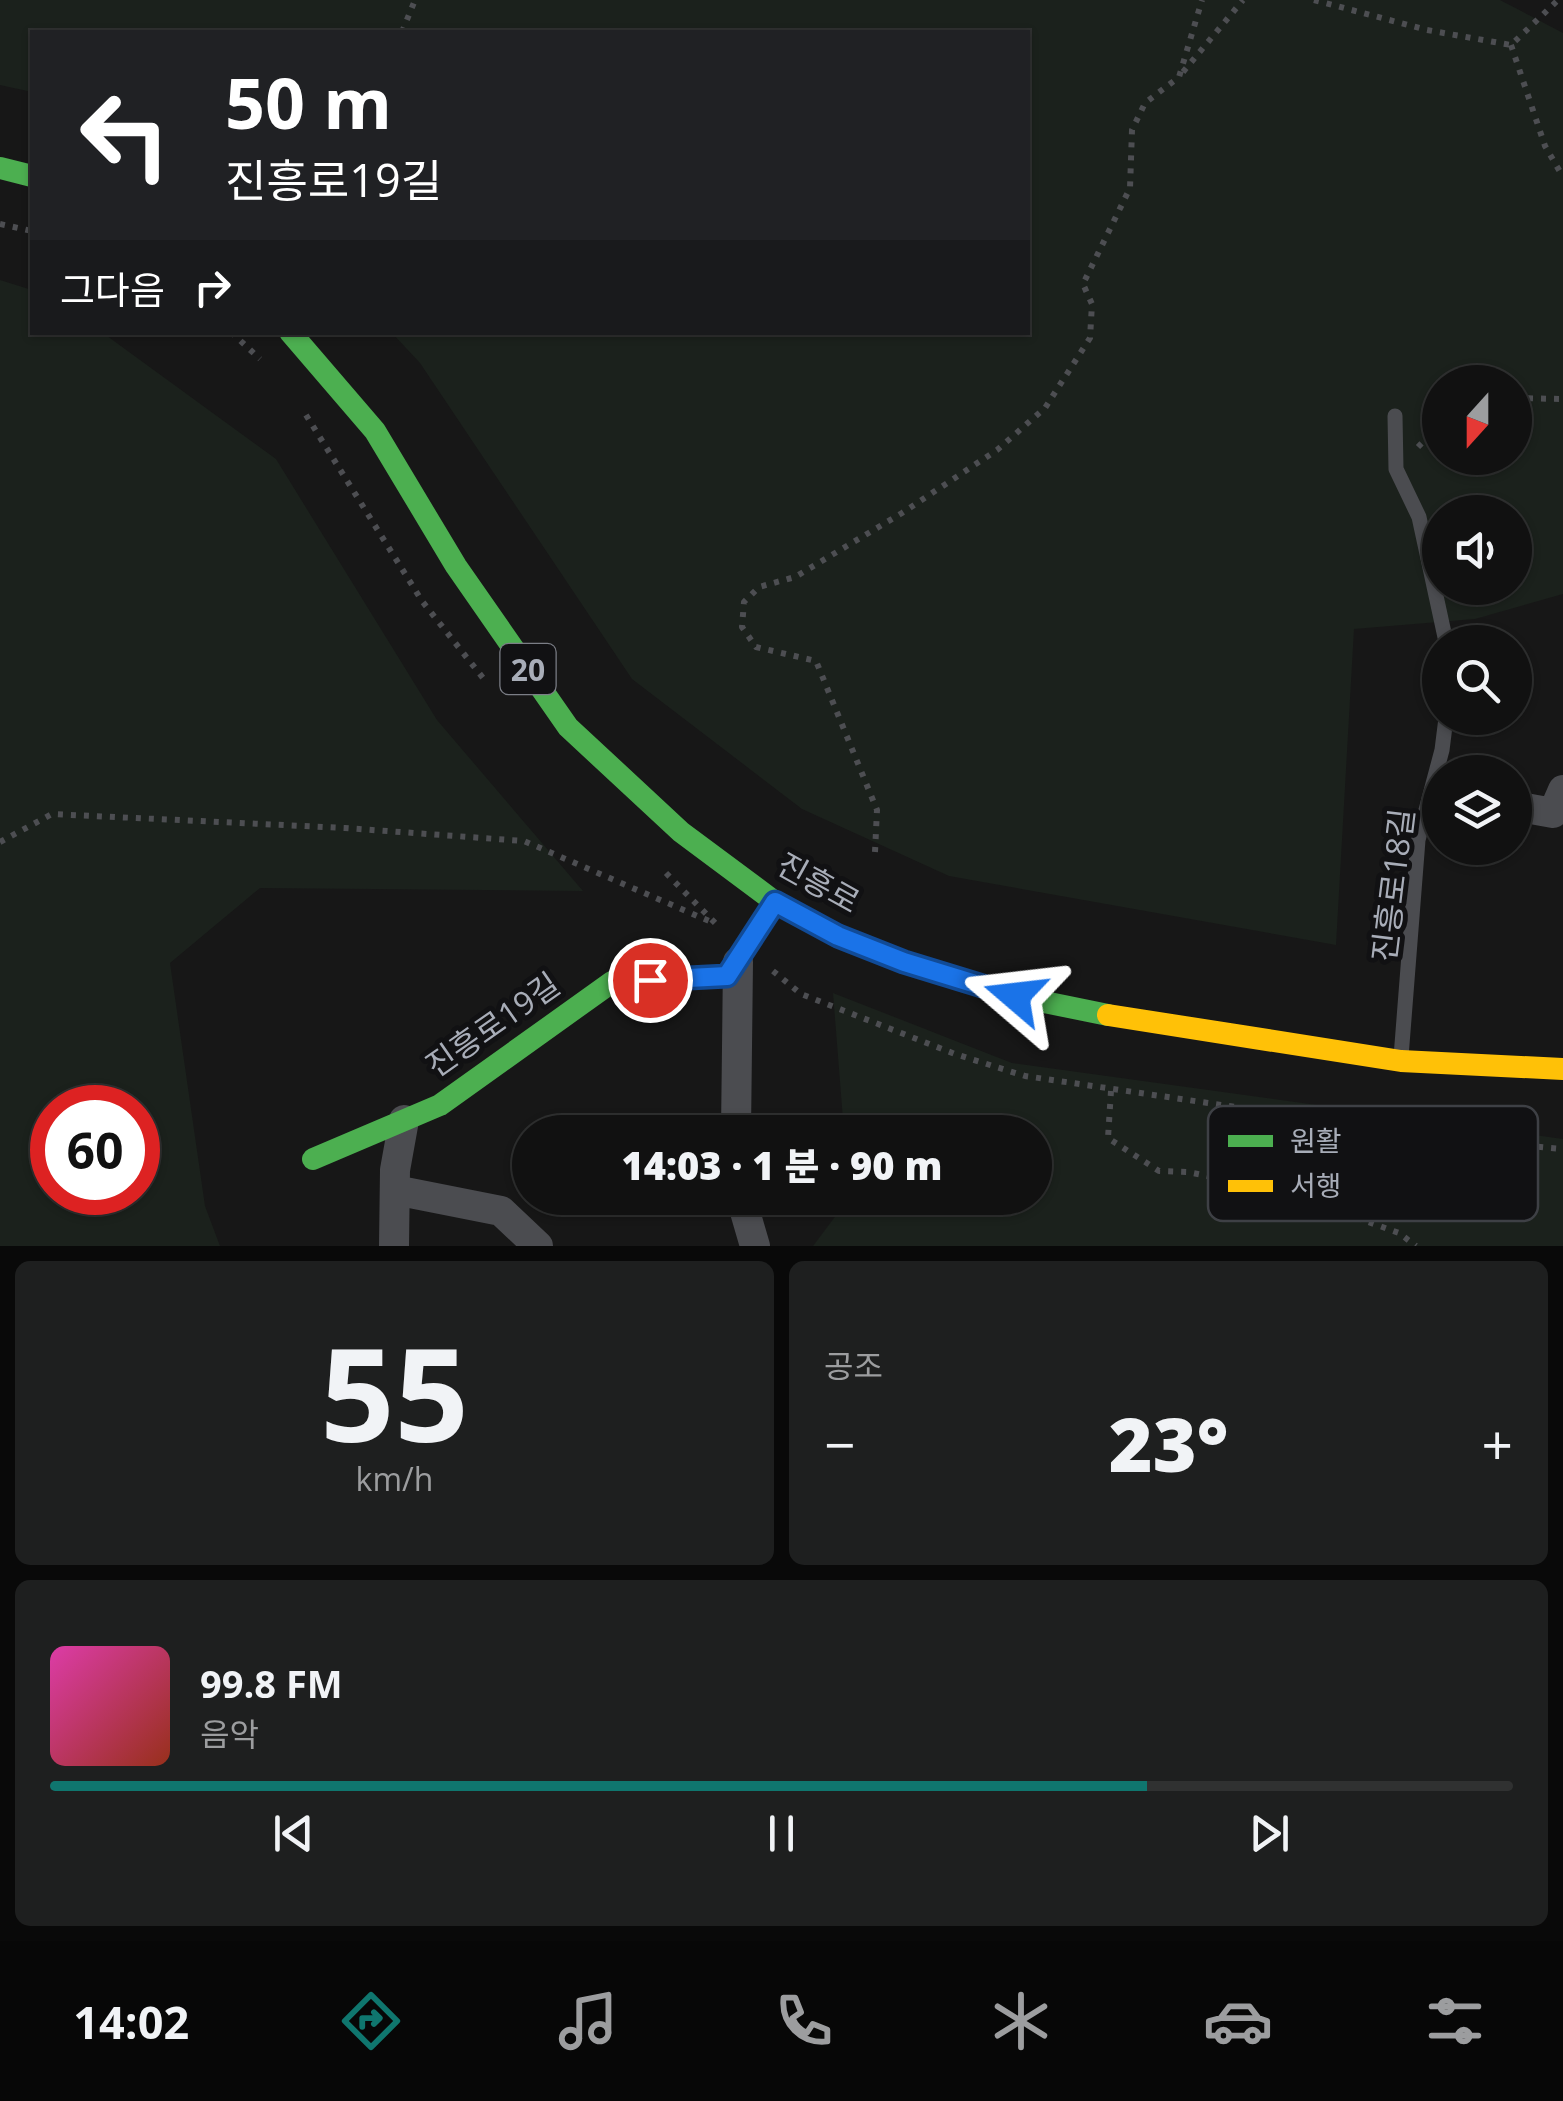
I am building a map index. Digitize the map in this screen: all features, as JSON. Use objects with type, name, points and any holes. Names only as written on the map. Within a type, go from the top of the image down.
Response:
[{"type":"main road","points":[[0,168],[30,176]]},
{"type":"main road","name":"진흥로","points":[[293,335],[375,431],[456,566],[568,728],[681,832],[775,902],[854,942],[1015,996],[1151,1024],[1400,1061],[1563,1069]]},
{"type":"main road","points":[[738,962],[775,902]]},
{"type":"main road","name":"진흥로19길","points":[[313,1159],[440,1105],[612,982],[727,976],[738,962]]},
{"type":"street","points":[[1532,808],[1560,810]]},
{"type":"street","points":[[736,1115],[738,962]]},
{"type":"street","points":[[394,1246],[395,1190],[404,1120]]},
{"type":"street","points":[[395,1190],[501,1212],[538,1246]]},
{"type":"street","points":[[746,1215],[756,1246]]},
{"type":"lane","points":[[1395,416],[1396,468],[1419,516],[1442,625]]},
{"type":"lane","name":"진흥로18길","points":[[1400,1061],[1418,840],[1444,735]]},
{"type":"path","points":[[403,30],[415,0]]},
{"type":"path","points":[[1179,77],[1202,0]]},
{"type":"path","points":[[874,852],[876,810],[816,662],[756,648],[742,627],[744,602],[759,587],[795,577],[902,513],[997,450],[1046,408],[1090,338],[1092,304],[1082,284],[1130,188],[1132,130],[1144,103],[1179,77],[1243,0]]},
{"type":"path","points":[[1314,0],[1426,30],[1510,46]]},
{"type":"path","points":[[1510,46],[1558,0]]},
{"type":"path","points":[[1510,46],[1545,146],[1563,177]]},
{"type":"path","points":[[0,224],[30,230]]},
{"type":"path","points":[[1532,398],[1563,398]]},
{"type":"path","points":[[0,842],[52,814],[524,840],[716,924]]},
{"type":"path","points":[[801,994],[955,1054],[1025,1076],[1222,1106]]},
{"type":"path","points":[[1111,1090],[1108,1138],[1159,1172],[1208,1176]]},
{"type":"path","points":[[1538,1147],[1563,1149]]},
{"type":"path","points":[[1365,1221],[1398,1233],[1416,1246]]},
{"type":"shaded area","points":[[0,0],[1500,0],[1563,33],[1563,594],[1532,603],[1532,495],[1422,495],[1422,605],[1524,605],[1475,619],[1354,629],[1336,945],[949,876],[802,809],[632,679],[420,363],[394,335],[1030,335],[1030,30],[30,30],[30,92],[0,85]]},
{"type":"shaded area","points":[[0,280],[30,289],[30,335],[106,335],[276,459],[437,720],[583,891],[260,888],[170,963],[205,1206],[220,1246],[0,1246]]},
{"type":"shaded area","points":[[833,993],[1012,1063],[1324,1106],[1208,1106],[1208,1221],[1538,1221],[1538,1136],[1563,1139],[1563,1246],[813,1246],[836,1215],[1052,1215],[1052,1115],[843,1115]]},
{"type":"traffic: fast","points":[[0,168],[30,176]]},
{"type":"traffic: fast","points":[[293,335],[375,431],[456,566],[568,727],[681,832],[775,902],[838,936],[904,962],[1015,996],[1108,1015]]},
{"type":"traffic: fast","points":[[313,1159],[440,1105],[612,982],[727,976],[775,902]]},
{"type":"traffic: slow","points":[[1108,1015],[1401,1061],[1563,1069]]},
{"type":"route","points":[[650,980],[727,976],[775,902],[838,936],[904,962],[1015,996]]}]
